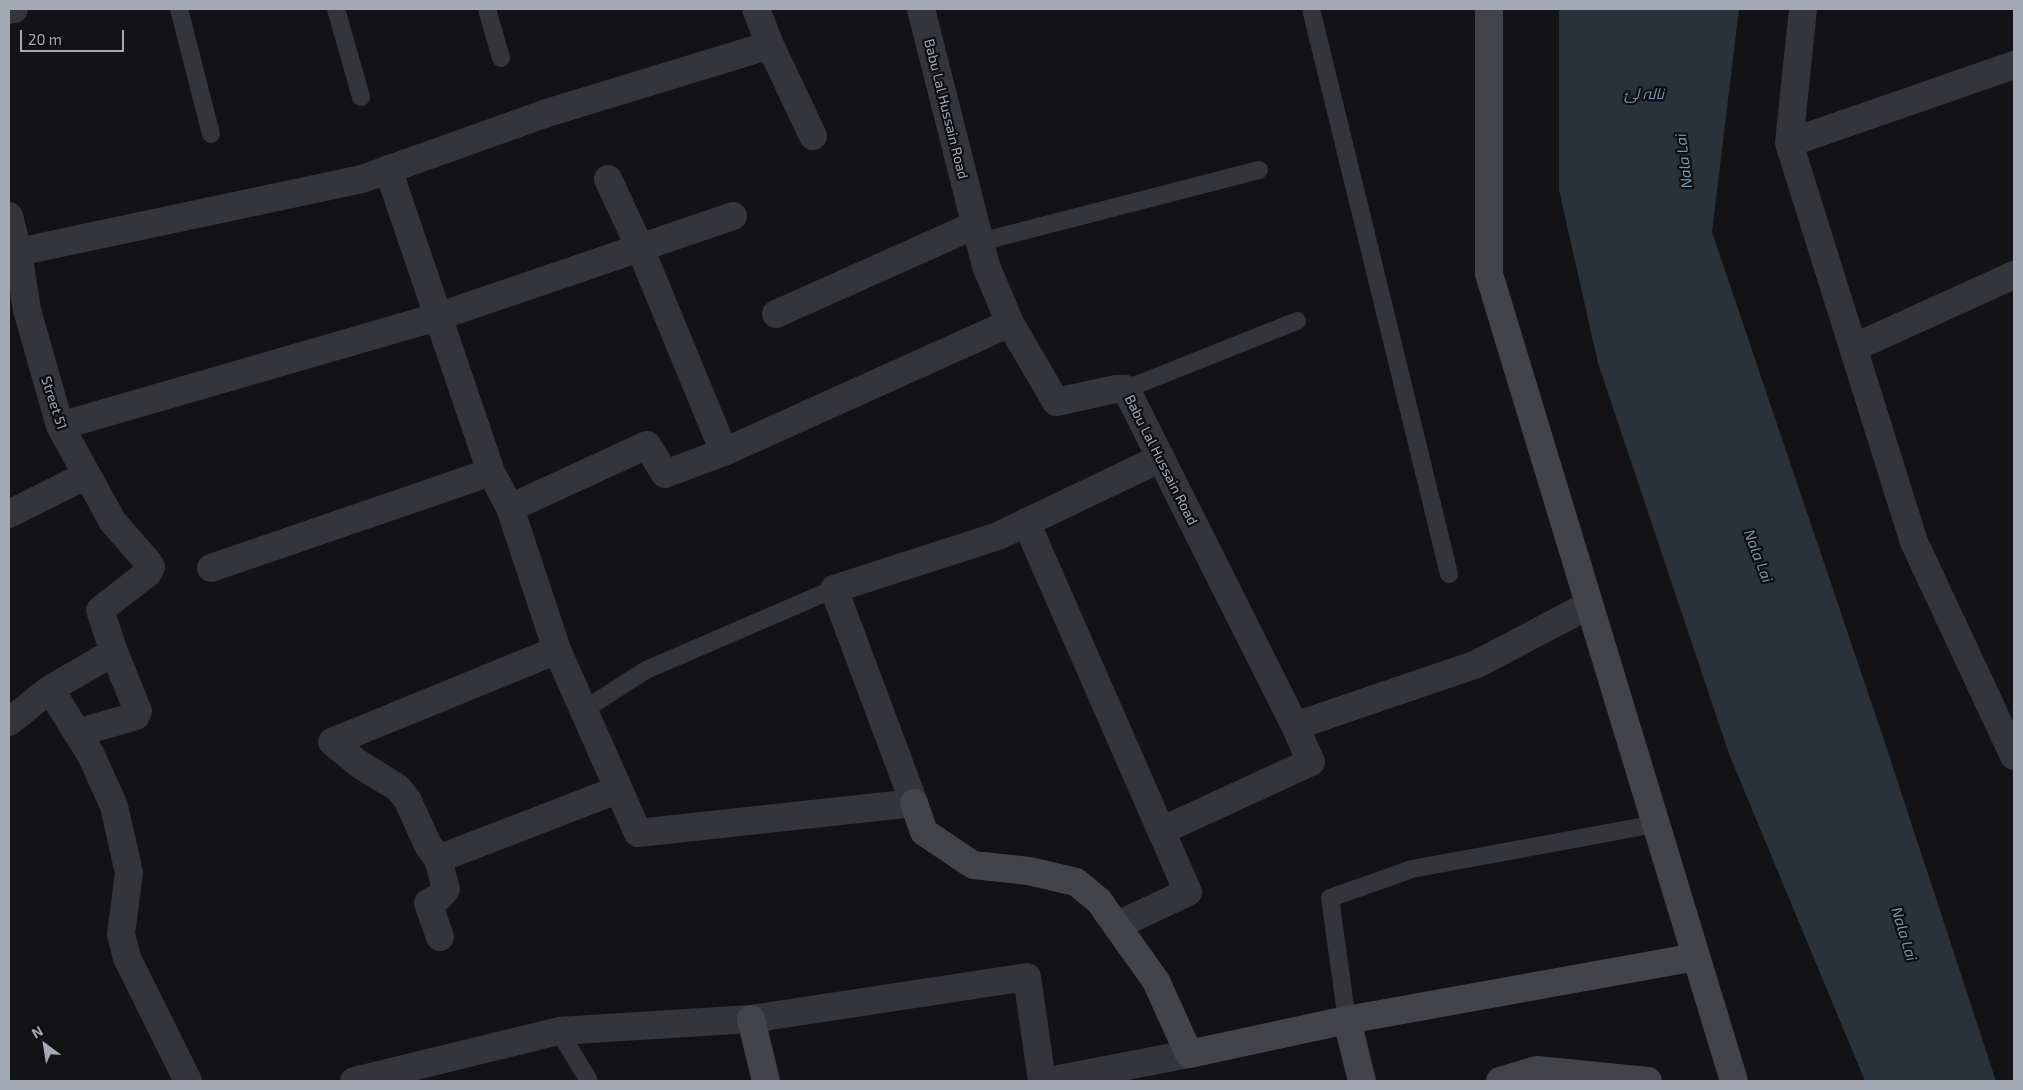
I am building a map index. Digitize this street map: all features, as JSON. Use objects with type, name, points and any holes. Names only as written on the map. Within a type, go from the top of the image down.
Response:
[{"type":"street","points":[[9,10],[14,9]]},
{"type":"street","points":[[756,9],[770,45],[813,136]]},
{"type":"street","points":[[1489,9],[1488,274],[1734,1081]]},
{"type":"street","points":[[1803,9],[1789,143],[1914,542],[2014,756]]},
{"type":"street","name":"Babu Lal Hussain Road","points":[[925,10],[986,266],[1010,323],[1056,402],[1116,389],[1126,389],[1296,726],[1311,762],[1161,831]]},
{"type":"street","points":[[18,252],[362,179],[547,113],[770,45]]},
{"type":"street","points":[[1789,143],[2014,65]]},
{"type":"street","points":[[388,169],[491,472],[510,508],[557,650],[617,790],[638,833],[914,803]]},
{"type":"street","points":[[608,179],[640,248],[724,452]]},
{"type":"street","name":"Street 51","points":[[9,216],[18,252],[18,315],[60,426],[113,522],[148,562],[151,568],[148,573],[100,610],[114,652]]},
{"type":"street","points":[[60,426],[437,316],[732,216]]},
{"type":"street","points":[[776,314],[978,234]]},
{"type":"street","points":[[1853,348],[2014,275]]},
{"type":"street","points":[[510,508],[647,445],[665,474],[724,452],[1010,323]]},
{"type":"street","points":[[1161,458],[998,536],[834,589],[924,832],[973,865],[1029,871],[1076,882],[1099,901],[1156,980],[1189,1054]]},
{"type":"street","points":[[211,568],[491,472]]},
{"type":"street","points":[[9,514],[87,475]]},
{"type":"street","points":[[1026,522],[1188,892],[1118,926]]},
{"type":"street","points":[[1296,726],[1477,664],[1589,605]]},
{"type":"street","points":[[440,936],[428,903],[439,897],[446,889],[438,859],[428,845],[407,799],[398,788],[359,764],[332,742],[557,650]]},
{"type":"street","points":[[9,722],[50,689],[114,652],[138,711],[136,716],[77,732]]},
{"type":"street","points":[[50,689],[91,755],[114,806],[129,874],[122,934],[127,958],[184,1080]]},
{"type":"street","points":[[438,859],[617,790]]},
{"type":"street","points":[[1048,1081],[1189,1054],[1347,1020],[1696,957]]},
{"type":"street","points":[[354,1081],[560,1031],[751,1019],[1027,977],[1042,1081]]},
{"type":"street","points":[[751,1019],[766,1081]]},
{"type":"street","points":[[1347,1020],[1362,1081]]},
{"type":"street","points":[[1500,1081],[1537,1070],[1648,1081]]},
{"type":"lane","points":[[179,9],[211,134]]},
{"type":"lane","points":[[336,9],[361,97]]},
{"type":"lane","points":[[487,9],[501,58]]},
{"type":"lane","points":[[1311,9],[1449,574]]},
{"type":"lane","points":[[978,234],[1259,170]]},
{"type":"lane","points":[[1126,389],[1298,321]]},
{"type":"lane","points":[[584,710],[646,670],[834,589]]},
{"type":"lane","points":[[1347,1020],[1330,898],[1412,869],[1656,824]]},
{"type":"lane","points":[[560,1031],[589,1081]]},
{"type":"water","name":"نالہ لئ","points":[[1559,9],[1739,9],[1712,232],[1883,737],[1996,1081],[1865,1081],[1729,754],[1598,363],[1559,190]]},
{"type":"water label","name":"Nala Lai","points":[[1684,161]]},
{"type":"water label","name":"Nala Lai","points":[[1758,556]]},
{"type":"water label","name":"Nala Lai","points":[[1904,934]]}]
